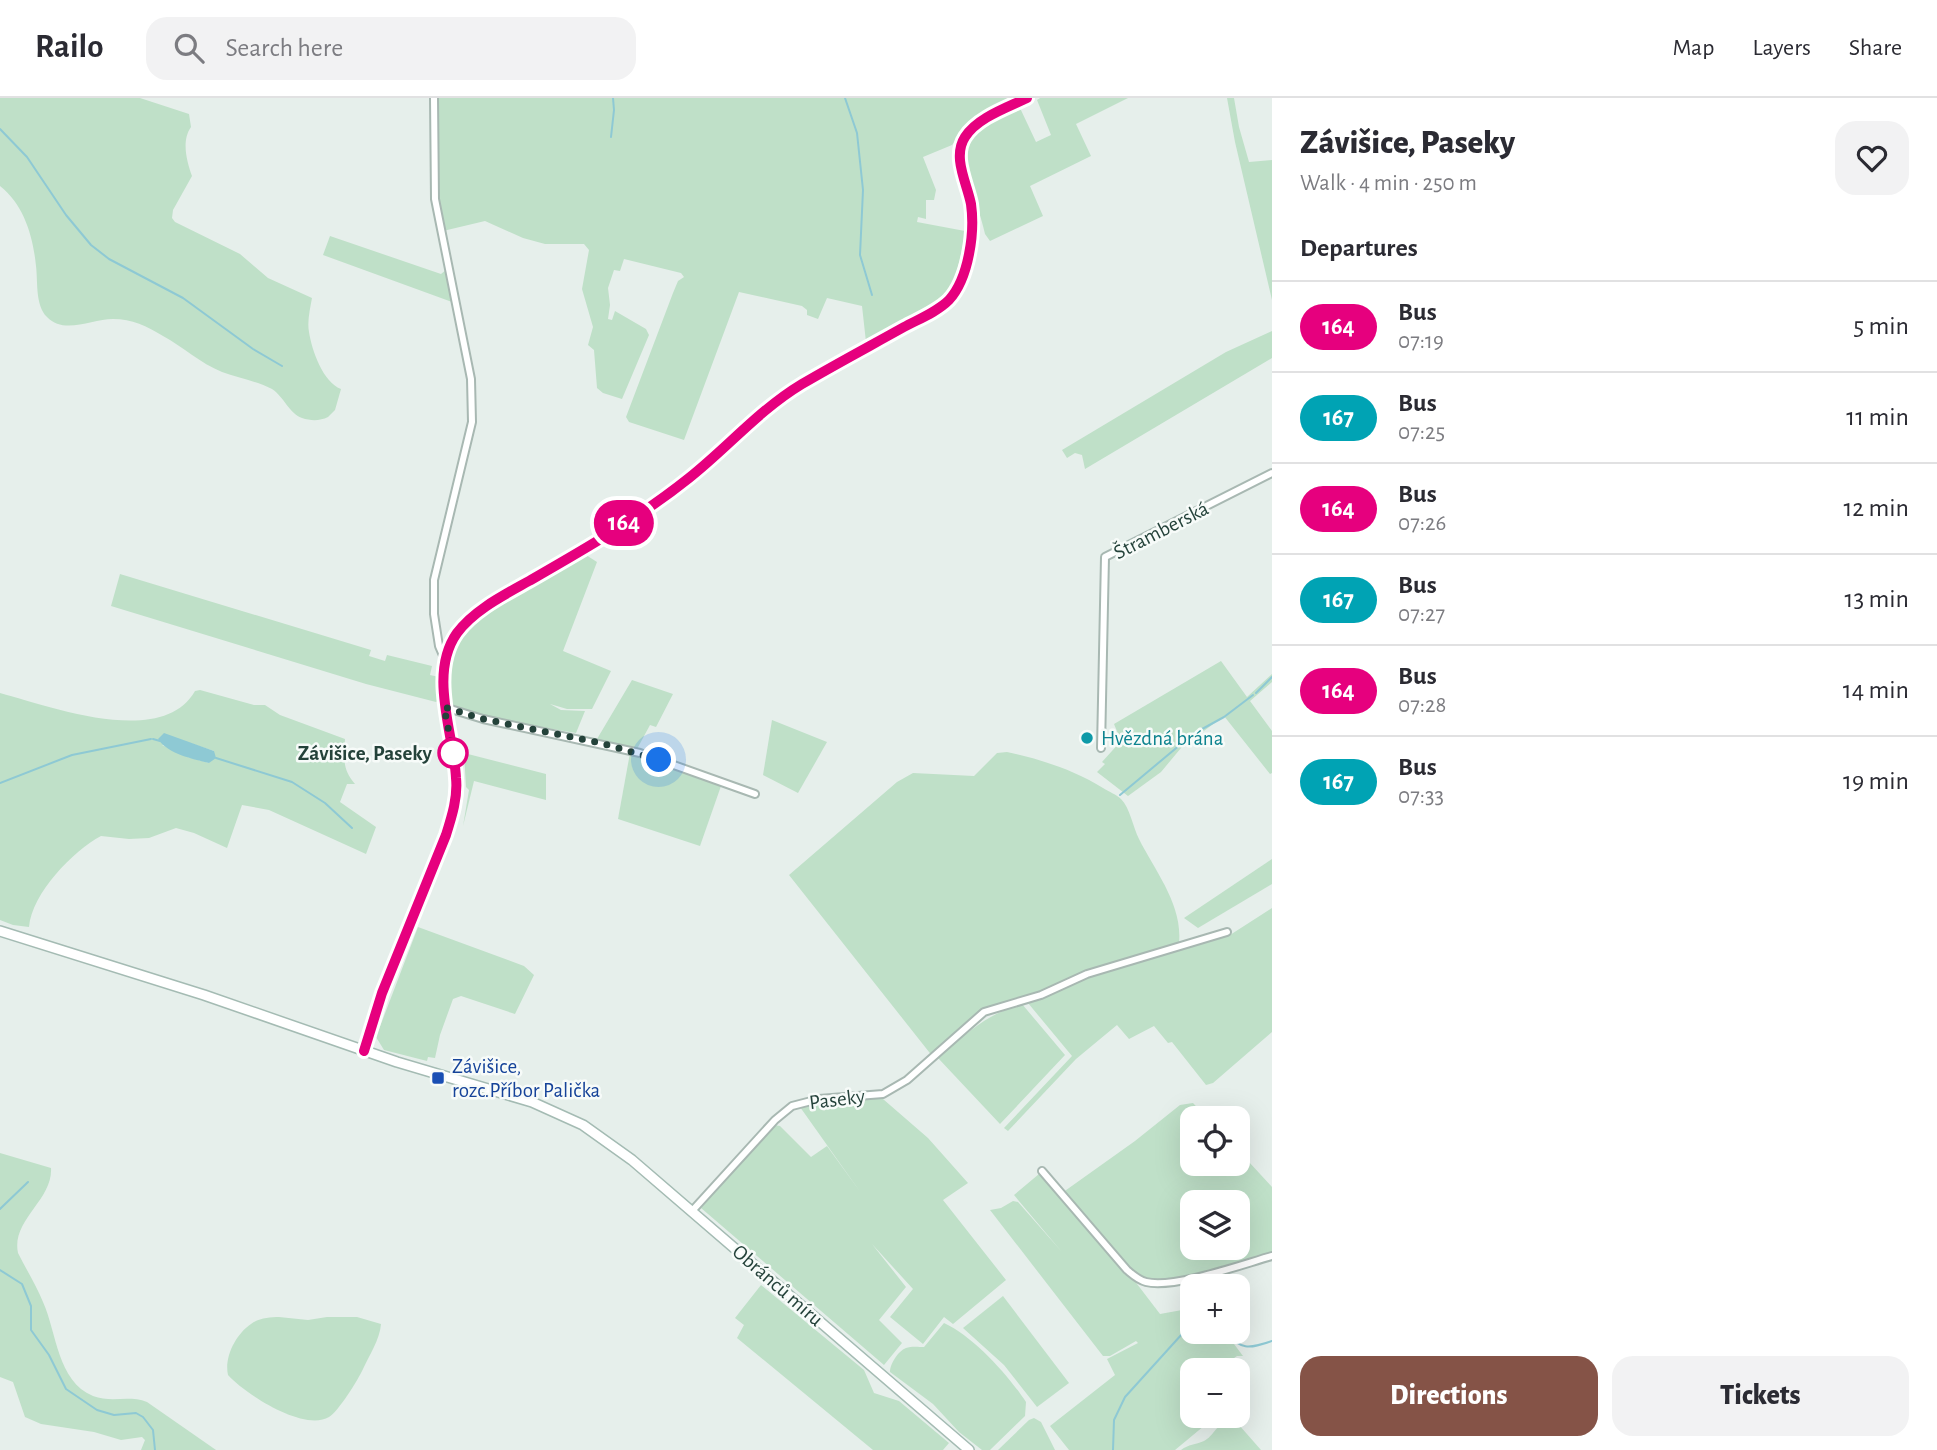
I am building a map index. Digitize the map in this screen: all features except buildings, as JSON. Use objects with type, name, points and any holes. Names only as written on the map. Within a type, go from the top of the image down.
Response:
[{"type":"main road","name":"Obránců míru","points":[[0,931],[204,995],[364,1051],[532,1102],[583,1125],[621,1151],[969,1450]]},
{"type":"street","points":[[434,98],[435,199],[471,379],[472,411],[466,451],[434,580],[434,614],[439,646],[445,663]]},
{"type":"street","points":[[364,1051],[382,993],[442,845],[454,808],[456,776],[444,707],[445,663],[452,642],[475,615],[590,546],[690,478],[758,415],[780,399],[950,299],[964,271],[971,235],[970,203],[960,165],[962,142],[980,123],[1027,98]]},
{"type":"street","name":"Štramberská","points":[[1101,747],[1105,558],[1272,473]]},
{"type":"street","points":[[444,707],[483,719],[640,753],[755,794]]},
{"type":"street","name":"Paseky","points":[[692,1211],[775,1120],[792,1107],[818,1098],[883,1094],[933,1060],[984,1012],[1041,995],[1087,974],[1227,932]]},
{"type":"street","points":[[1042,1171],[1127,1270],[1144,1282],[1159,1283],[1194,1277],[1272,1256]]},
{"type":"green space","points":[[0,98],[140,98],[189,114],[191,127],[186,139],[186,152],[192,176],[173,210],[172,218],[175,222],[240,254],[268,278],[312,298],[308,324],[313,348],[324,373],[341,389],[335,410],[322,419],[302,418],[272,389],[214,368],[157,332],[133,322],[113,319],[70,326],[54,322],[47,317],[40,306],[30,233],[15,202],[0,186]]},
{"type":"green space","points":[[438,98],[1015,98],[987,112],[952,145],[923,157],[936,190],[934,200],[926,200],[926,219],[918,217],[917,222],[965,231],[960,261],[949,289],[943,296],[866,342],[862,306],[827,298],[818,319],[807,315],[807,310],[802,306],[739,292],[684,440],[629,422],[626,417],[673,293],[678,281],[684,277],[681,273],[624,259],[620,271],[614,270],[608,288],[608,319],[612,320],[615,311],[646,329],[649,335],[622,399],[603,393],[597,388],[594,350],[588,345],[593,327],[582,289],[589,250],[584,244],[545,244],[523,238],[485,221],[443,231],[438,208]]},
{"type":"green space","points":[[1128,98],[1076,124],[1091,156],[1030,186],[1043,216],[990,241],[985,234],[969,173],[970,142],[986,126],[1020,108],[1036,142],[1051,135],[1037,100]]},
{"type":"green space","points":[[1227,98],[1234,98],[1249,162],[1272,160],[1272,300],[1235,142]]},
{"type":"green space","points":[[330,236],[441,274],[446,270],[452,302],[323,255]]},
{"type":"green space","points":[[1272,331],[1272,358],[1085,469],[1082,455],[1075,453],[1067,458],[1062,450],[1226,352]]},
{"type":"green space","points":[[586,555],[597,562],[563,651],[611,671],[592,709],[567,709],[550,704],[561,710],[585,711],[576,733],[499,720],[451,706],[453,654],[462,635],[480,617]]},
{"type":"green space","points":[[120,574],[371,650],[369,656],[385,661],[387,655],[432,666],[430,675],[439,677],[439,700],[436,702],[366,684],[111,606]]},
{"type":"green space","points":[[1221,661],[1247,697],[1272,674],[1272,682],[1250,701],[1272,731],[1272,773],[1270,774],[1224,716],[1181,748],[1161,772],[1128,796],[1097,772],[1105,764],[1102,762],[1121,741],[1114,724]]},
{"type":"green space","points":[[632,680],[673,694],[656,727],[650,725],[637,749],[597,739]]},
{"type":"green space","points":[[200,690],[254,705],[265,705],[280,715],[345,739],[346,768],[355,784],[347,784],[340,802],[376,827],[366,854],[269,810],[242,805],[227,848],[176,828],[149,838],[101,836],[78,852],[56,874],[38,901],[29,927],[0,920],[0,693],[75,713],[132,721],[158,718],[179,708],[195,691]],"holes":[[[190,743],[214,751],[209,763],[162,745]]]},
{"type":"green space","points":[[772,720],[827,742],[798,793],[763,775]]},
{"type":"green space","points":[[1007,752],[1068,770],[1121,799],[1172,902],[1177,915],[1179,943],[1110,964],[1073,977],[1040,993],[984,1010],[933,1057],[789,875],[897,782],[913,773],[974,776],[997,753]]},
{"type":"green space","points":[[464,753],[546,774],[546,800],[474,781],[463,826],[469,790],[466,787]]},
{"type":"green space","points":[[630,753],[721,786],[700,846],[618,819]]},
{"type":"green space","points":[[1272,859],[1272,884],[1198,928],[1184,918]]},
{"type":"green space","points":[[1272,908],[1272,1032],[1213,1083],[1206,1085],[1172,1042],[1168,1043],[1154,1026],[1129,1039],[1117,1025],[1076,1059],[1008,1131],[1004,1128],[1072,1056],[1028,1003],[1081,979],[1230,935]]},
{"type":"green space","points":[[418,927],[524,966],[534,975],[515,1014],[461,996],[453,999],[435,1058],[428,1057],[427,1061],[384,1050],[376,1037]]},
{"type":"green space","points":[[1022,1004],[1065,1055],[1000,1124],[938,1058],[987,1019]]},
{"type":"green space","points":[[853,1099],[883,1099],[928,1138],[968,1183],[943,1200],[1006,1280],[953,1324],[944,1317],[923,1344],[890,1317],[913,1289],[872,1244],[906,1287],[879,1320],[902,1343],[884,1365],[701,1208],[774,1125],[780,1126],[811,1157],[827,1146],[861,1193],[800,1107]]},
{"type":"green space","points":[[1193,1103],[1196,1106],[1180,1106],[1180,1176],[1250,1176],[1250,1163],[1272,1187],[1272,1252],[1250,1259],[1250,1190],[1180,1190],[1180,1260],[1246,1260],[1168,1279],[1152,1279],[1132,1271],[1062,1193],[1180,1105]]},
{"type":"green space","points":[[0,1153],[51,1168],[46,1190],[20,1230],[18,1253],[43,1302],[60,1355],[72,1379],[81,1389],[93,1396],[147,1402],[216,1450],[141,1450],[145,1440],[142,1437],[121,1440],[94,1432],[41,1424],[25,1417],[13,1382],[0,1377]]},
{"type":"green space","points":[[1039,1174],[1134,1280],[1160,1314],[1180,1310],[1180,1344],[1234,1344],[1243,1356],[1180,1358],[1180,1428],[1202,1428],[1175,1450],[1069,1450],[1050,1426],[1115,1375],[1107,1359],[1138,1343],[1136,1341],[1110,1356],[1103,1356],[990,1210],[1001,1208],[1013,1201],[1018,1202],[1061,1251],[1014,1195]]},
{"type":"green space","points":[[761,1285],[864,1370],[874,1393],[899,1401],[949,1443],[943,1450],[873,1450],[737,1338],[744,1325],[735,1318]]},
{"type":"green space","points":[[1003,1296],[1069,1383],[1037,1407],[1004,1365],[963,1328]]},
{"type":"green space","points":[[279,1317],[308,1320],[357,1317],[381,1324],[360,1374],[342,1403],[329,1417],[305,1419],[276,1409],[247,1392],[228,1375],[232,1346],[241,1334],[257,1320]]},
{"type":"green space","points":[[944,1323],[967,1337],[990,1358],[1026,1402],[1025,1416],[990,1450],[982,1450],[959,1432],[933,1404],[890,1372],[900,1352],[908,1347],[924,1347]]},
{"type":"green space","points":[[1034,1418],[1041,1422],[1055,1450],[998,1450],[1029,1420]]},
{"type":"green space","points":[[1218,1428],[1242,1428],[1261,1450],[1181,1450],[1210,1436]]},
{"type":"water","points":[[164,733],[214,751],[216,758],[209,763],[174,752],[158,739]]},
{"type":"waterway","points":[[611,137],[613,98]]},
{"type":"waterway","points":[[845,98],[857,133],[863,190],[860,255],[872,295]]},
{"type":"waterway","points":[[0,129],[27,157],[66,215],[91,245],[109,259],[183,298],[253,349],[282,366]]},
{"type":"waterway","points":[[1256,693],[1272,677]]},
{"type":"waterway","points":[[1120,795],[1193,734],[1224,717],[1253,695]]},
{"type":"waterway","points":[[0,783],[72,755],[151,739]]},
{"type":"waterway","points":[[153,739],[160,741]]},
{"type":"waterway","points":[[216,758],[292,782],[325,803],[352,828]]},
{"type":"waterway","points":[[0,1209],[28,1182]]},
{"type":"waterway","points":[[0,1270],[22,1284],[31,1306],[31,1330],[49,1355],[66,1389],[97,1410],[114,1415],[136,1413],[143,1417],[153,1430],[155,1450]]},
{"type":"waterway","points":[[1113,1450],[1114,1420],[1125,1397],[1180,1336]]},
{"type":"waterway","points":[[1240,1344],[1251,1347],[1272,1341]]},
{"type":"bus line","name":"164","points":[[364,1051],[382,993],[446,835],[454,808],[456,776],[444,711],[445,663],[458,632],[475,615],[590,546],[690,478],[758,415],[780,399],[950,299],[964,271],[972,224],[970,203],[960,165],[962,142],[980,123],[1027,98]]},
{"type":"place","name":"Hvězdná brána","points":[[1087,738]]},
{"type":"place","name":"Závišice, Paseky","points":[[453,753]]},
{"type":"place","name":"Závišice, rozc.Příbor Palička","points":[[438,1078]]},
{"type":"route","points":[[453,753],[444,707],[483,719],[601,743],[659,760]]}]
